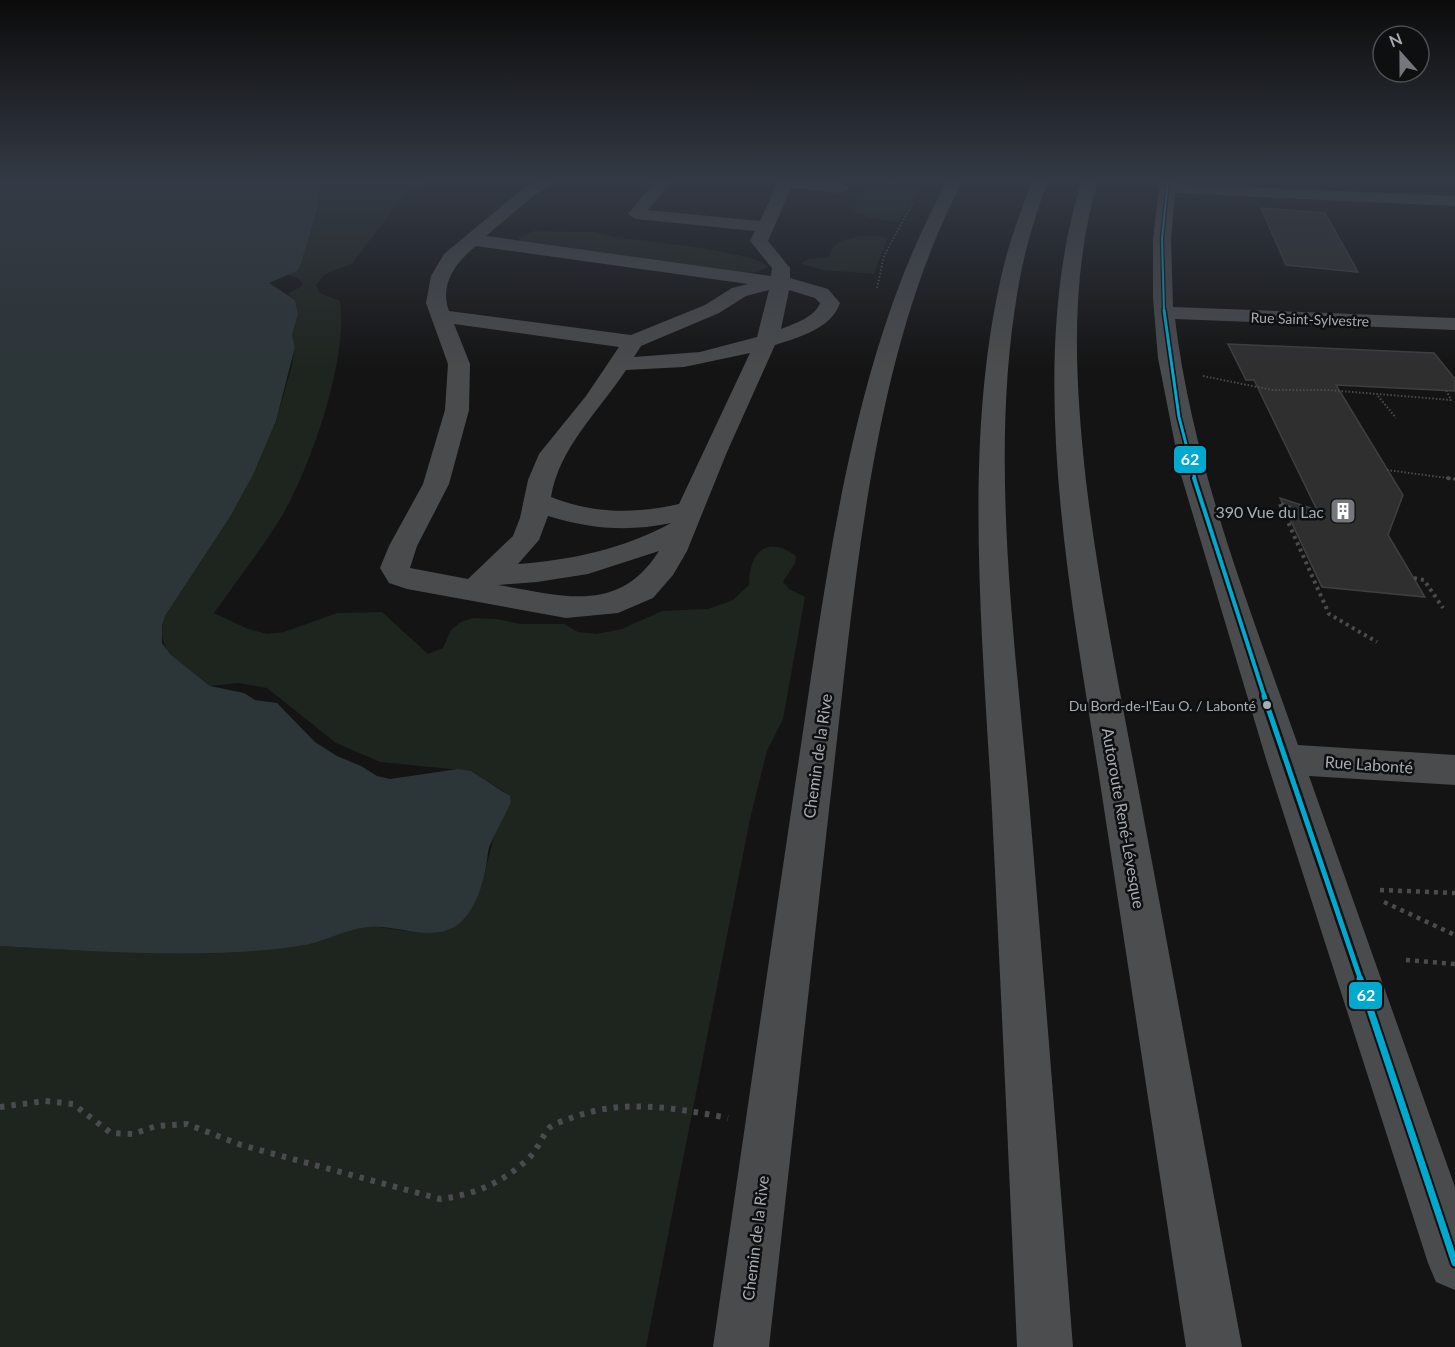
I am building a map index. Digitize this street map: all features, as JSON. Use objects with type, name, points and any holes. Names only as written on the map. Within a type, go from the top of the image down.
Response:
[{"type":"highway","points":[[1019,243],[1013,260],[1000,334],[994,400],[993,475],[1001,680],[1045,1347]]},
{"type":"highway","name":"Autoroute René-Lévesque","points":[[1074,243],[1066,328],[1065,376],[1074,496],[1097,659],[1214,1347]]},
{"type":"street","points":[[471,243],[444,266],[436,303],[459,364],[457,410],[436,484],[403,546],[395,568],[399,576],[407,579],[481,583],[566,607],[617,602],[635,596],[659,577],[686,519],[751,319],[739,292],[780,282]]},
{"type":"street","points":[[440,316],[633,342],[751,319],[815,323],[822,319],[828,308],[828,298],[816,290],[780,282],[498,243]]},
{"type":"street","points":[[621,363],[643,364],[725,352],[780,282],[781,268],[759,243]]},
{"type":"street","name":"Chemin de la Rive","points":[[741,1347],[801,875],[856,495],[877,391],[899,307],[925,243]]},
{"type":"street","points":[[1163,243],[1165,313],[1178,405],[1198,488],[1284,759],[1455,1263]]},
{"type":"street","name":"Rue Saint-Sylvestre","points":[[1165,313],[1455,324]]},
{"type":"street","points":[[481,583],[508,560],[525,540],[532,524],[541,480],[552,454],[621,363],[633,342]]},
{"type":"street","points":[[536,501],[574,516],[623,522],[686,519]]},
{"type":"street","points":[[481,583],[569,566],[651,544],[686,519]]},
{"type":"street","name":"Rue Labonté","points":[[1284,759],[1455,770]]},
{"type":"path","points":[[1203,376],[1264,389],[1328,390],[1378,396],[1451,400],[1446,390]]},
{"type":"path","points":[[1378,396],[1396,418]]},
{"type":"path","points":[[1387,470],[1455,479]]},
{"type":"path","points":[[1291,507],[1280,504],[1329,614],[1377,642]]},
{"type":"path","points":[[1414,578],[1424,580],[1443,608]]},
{"type":"path","points":[[1380,890],[1455,893]]},
{"type":"path","points":[[1384,902],[1455,935]]},
{"type":"path","points":[[1406,960],[1455,964]]},
{"type":"path","points":[[0,1107],[45,1101],[73,1104],[111,1133],[134,1134],[156,1126],[188,1124],[241,1145],[362,1180],[440,1199],[466,1196],[493,1185],[531,1157],[551,1126],[582,1114],[623,1105],[659,1105],[728,1118]]},
{"type":"shaded area","points":[[0,243],[307,243],[297,271],[269,283],[295,300],[298,314],[292,335],[295,347],[276,421],[253,475],[230,517],[165,616],[162,626],[162,643],[171,655],[210,686],[244,693],[255,700],[277,703],[315,742],[377,776],[390,779],[458,769],[471,771],[510,796],[511,802],[489,847],[479,893],[467,916],[461,922],[451,929],[440,932],[369,927],[351,930],[299,946],[226,953],[112,952],[0,946]]},
{"type":"shaded area","points":[[307,243],[368,243],[352,264],[325,274],[316,285],[320,293],[340,301],[339,352],[325,413],[315,444],[292,498],[256,555],[214,613],[248,629],[267,634],[284,632],[337,613],[382,612],[428,654],[443,648],[451,630],[461,622],[473,618],[497,619],[520,624],[564,624],[578,632],[597,634],[622,629],[662,611],[708,609],[733,600],[749,585],[752,564],[761,550],[776,547],[796,556],[795,563],[783,582],[789,589],[805,597],[783,719],[767,751],[750,819],[646,1347],[0,1347],[0,946],[95,951],[301,946],[350,930],[371,926],[408,931],[482,885],[505,792],[471,771],[380,762],[336,743],[267,688],[239,683],[210,686],[174,657],[167,650],[163,641],[162,630],[165,616],[230,517],[253,475],[276,421],[295,347],[292,335],[298,314],[295,300],[288,294],[303,285],[299,279],[288,275],[300,267]]},
{"type":"shaded area","points":[[535,243],[658,243],[743,256],[768,267],[757,272],[746,273]]},
{"type":"shaded area","points":[[839,243],[886,243],[874,274],[822,270],[800,263],[809,259],[829,257],[835,245]]},
{"type":"building","points":[[1276,243],[1342,243],[1358,272],[1286,265]]},
{"type":"building","points":[[1228,344],[1434,353],[1455,379],[1455,391],[1336,385],[1403,495],[1388,535],[1425,597],[1322,587],[1280,498],[1317,510],[1254,380],[1246,380]]},
{"type":"transit line","name":"62","points":[[1162,243],[1162,298],[1169,358],[1179,417],[1210,533],[1455,1263]]},
{"type":"place","name":"390 Vue du Lac","points":[[1343,511]]},
{"type":"place","name":"Du Bord-de-l'Eau O. / Labonté","points":[[1267,705]]}]
